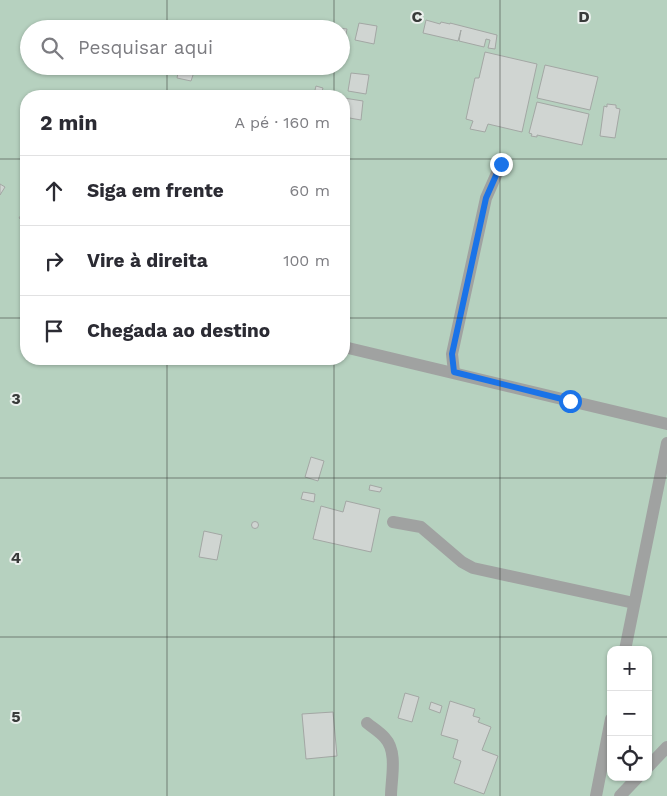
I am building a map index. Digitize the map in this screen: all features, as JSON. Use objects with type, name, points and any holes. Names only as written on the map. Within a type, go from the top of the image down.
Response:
[{"type":"street","points":[[454,372],[452,354],[486,198],[501,164]]},
{"type":"street","points":[[350,348],[667,424]]},
{"type":"street","points":[[626,646],[667,443]]},
{"type":"street","points":[[393,522],[421,527],[462,562],[473,568],[634,603]]},
{"type":"street","points":[[367,723],[385,738],[390,746],[392,758],[391,796]]},
{"type":"street","points":[[596,796],[608,736]]},
{"type":"street","points":[[652,763],[667,747]]},
{"type":"street","points":[[620,796],[634,781]]},
{"type":"green space","points":[[0,0],[667,0],[667,796],[0,796]]},
{"type":"building","points":[[426,20],[440,24],[441,22],[450,23],[497,35],[495,49],[488,48],[490,40],[486,39],[484,47],[459,41],[461,30],[458,41],[423,33]]},
{"type":"building","points":[[359,23],[377,26],[374,44],[355,40]]},
{"type":"building","points":[[485,52],[537,64],[522,132],[488,124],[485,132],[470,129],[473,121],[466,119],[475,78],[479,78]]},
{"type":"building","points":[[545,65],[598,77],[590,110],[537,98]]},
{"type":"building","points":[[351,73],[369,75],[366,94],[348,90]]},
{"type":"building","points":[[178,75],[193,75],[191,81],[177,78]]},
{"type":"building","points":[[316,86],[323,88],[322,90],[315,90]]},
{"type":"building","points":[[350,99],[363,101],[361,120],[350,118]]},
{"type":"building","points":[[537,102],[589,114],[582,145],[537,135],[537,137],[531,136],[532,134],[529,133]]},
{"type":"building","points":[[607,104],[616,105],[616,108],[620,109],[615,138],[600,136],[604,106],[607,107]]},
{"type":"building","points":[[0,184],[5,187],[0,195]]},
{"type":"building","points":[[311,457],[324,461],[318,481],[305,477]]},
{"type":"building","points":[[370,485],[382,488],[380,492],[369,490]]},
{"type":"building","points":[[303,492],[315,494],[314,502],[301,499]]},
{"type":"building","points":[[346,501],[380,509],[371,552],[313,539],[321,506],[343,512]]},
{"type":"building","points":[[255,521],[259,525],[255,529],[251,525]]},
{"type":"building","points":[[204,531],[222,535],[217,560],[199,557]]},
{"type":"building","points":[[405,693],[419,697],[412,722],[398,718]]},
{"type":"building","points":[[450,701],[475,709],[473,716],[480,718],[478,722],[491,727],[482,750],[498,756],[484,794],[454,783],[461,761],[453,758],[458,740],[441,735]]},
{"type":"building","points":[[431,702],[442,706],[440,713],[429,709]]},
{"type":"building","points":[[333,712],[337,756],[306,759],[302,714]]},
{"type":"route","points":[[501,164],[486,198],[452,354],[454,372],[570,401]]}]
